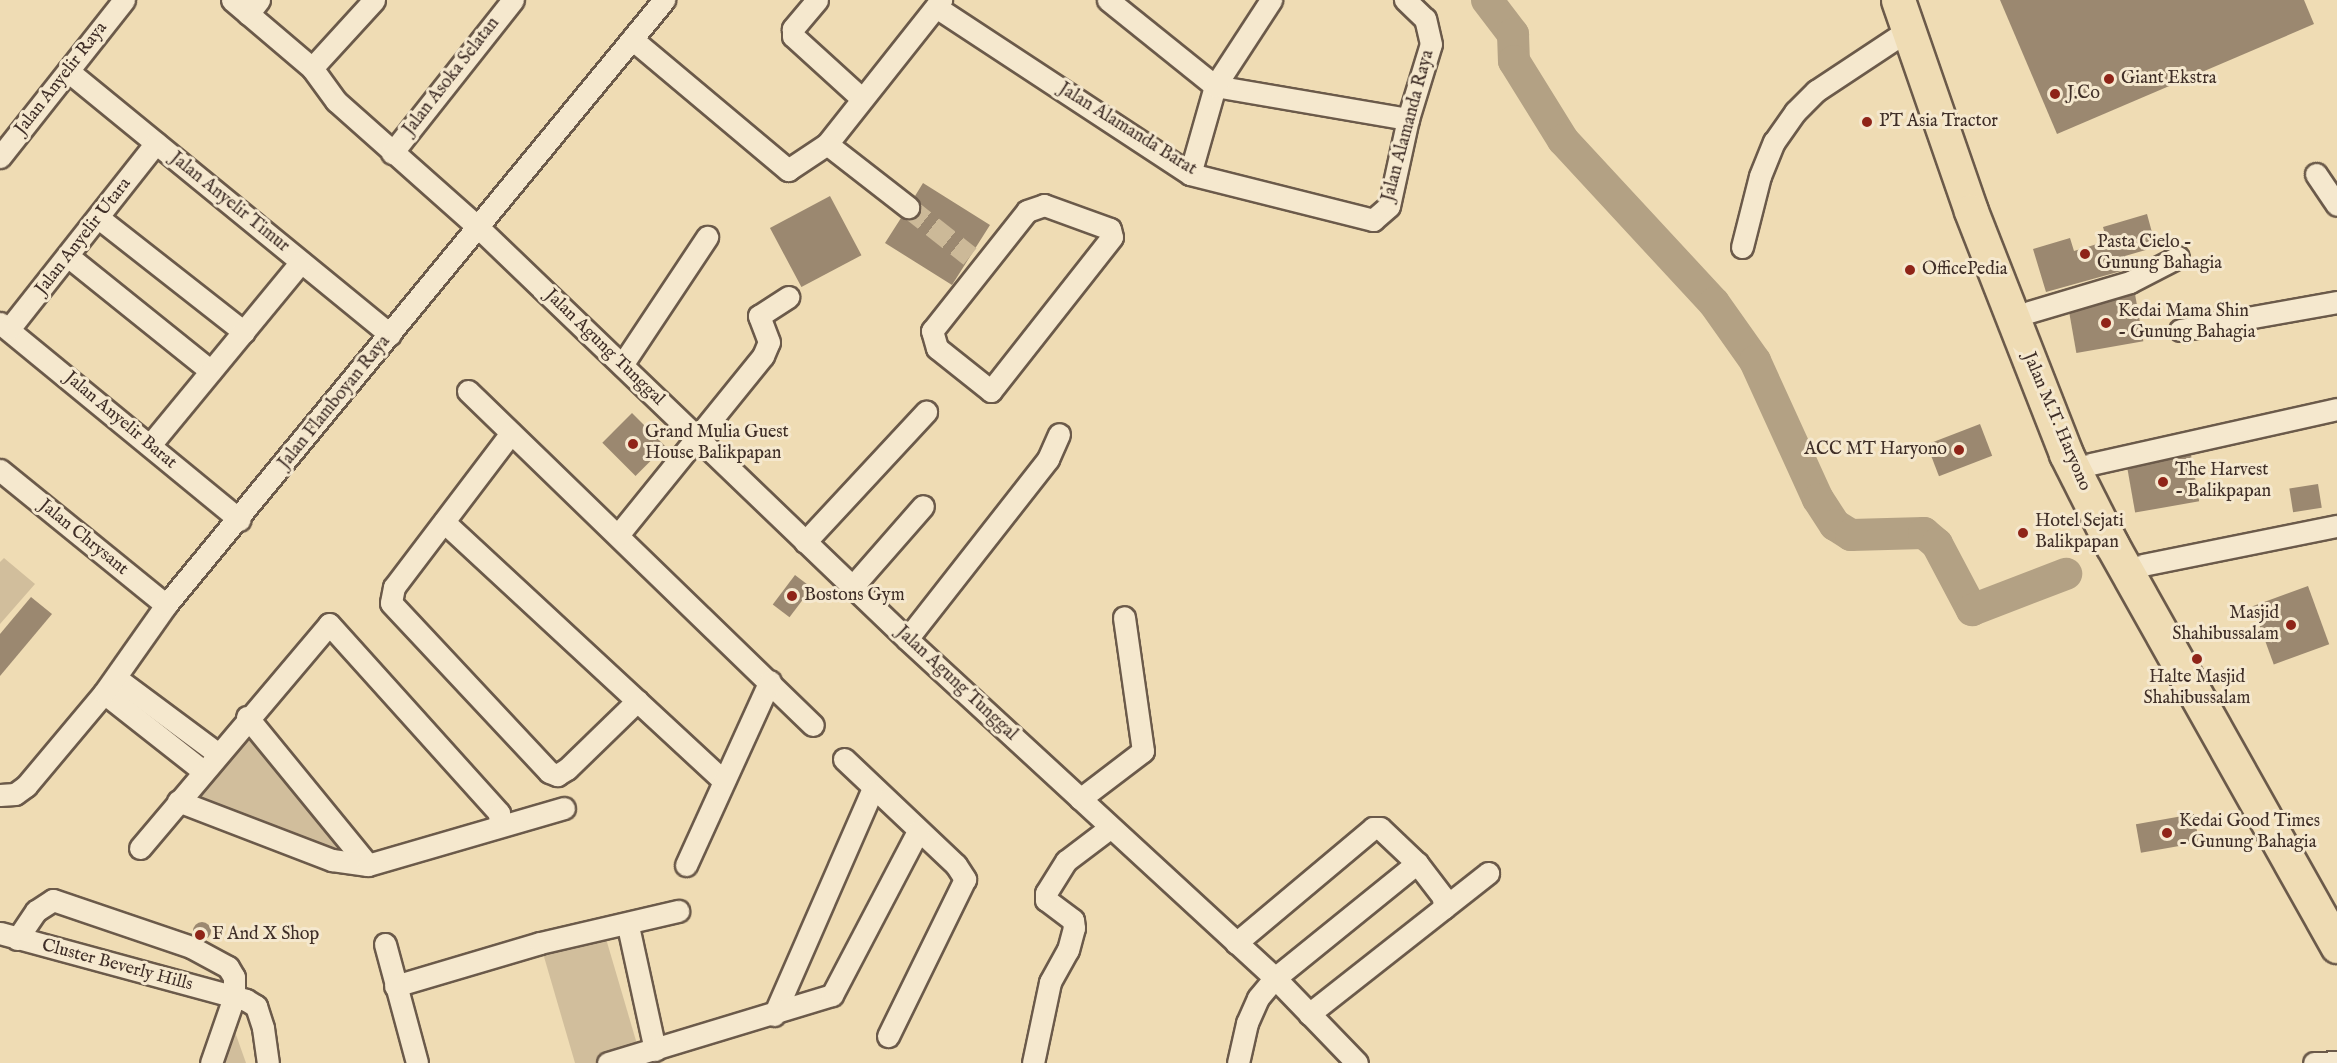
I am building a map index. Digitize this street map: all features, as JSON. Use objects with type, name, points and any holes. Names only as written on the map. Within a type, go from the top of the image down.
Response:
[{"type":"main road","name":"Jalan M.T. Haryono","points":[[1919,0],[2029,312],[2132,557],[2337,946]]},
{"type":"main road","name":"Jalan M.T. Haryono","points":[[1903,15],[2007,307],[2066,454],[2132,557],[2337,906]]},
{"type":"street","name":"Jalan Anyelir Raya","points":[[0,157],[124,0]]},
{"type":"street","name":"Jalan Agung Tunggal","points":[[232,0],[253,7],[312,68],[336,101],[479,228],[805,542],[1275,978],[1357,1063]]},
{"type":"street","points":[[312,68],[374,0]]},
{"type":"street","name":"Jalan Asoka Selatan","points":[[392,153],[513,0]]},
{"type":"street","name":"Jalan Flamboyan Raya","points":[[0,795],[15,794],[26,786],[110,686],[166,606],[240,520],[664,0]]},
{"type":"street","points":[[817,0],[793,29],[793,36],[860,97]]},
{"type":"street","points":[[1108,0],[1215,86],[1408,119]]},
{"type":"street","points":[[1190,174],[1215,86],[1271,0]]},
{"type":"street","name":"Jalan Alamanda Raya","points":[[1373,220],[1389,206],[1408,119],[1431,44],[1425,20],[1405,0]]},
{"type":"street","points":[[632,39],[783,170],[796,167],[827,144],[860,97],[938,3]]},
{"type":"street","name":"Jalan Alamanda Barat","points":[[938,3],[1190,174],[1373,220]]},
{"type":"street","points":[[1742,247],[1760,176],[1774,142],[1795,112],[1816,91],[1903,15]]},
{"type":"street","name":"Jalan Anyelir Timur","points":[[68,70],[390,335]]},
{"type":"street","name":"Jalan Anyelir Utara","points":[[5,326],[69,257],[156,143]]},
{"type":"street","points":[[827,144],[908,207]]},
{"type":"street","points":[[2316,174],[2337,205]]},
{"type":"street","points":[[1038,205],[1112,231],[1112,237],[994,391],[937,348],[932,335],[977,262],[1027,211],[1038,205]]},
{"type":"street","points":[[100,219],[244,332]]},
{"type":"street","points":[[622,365],[707,237]]},
{"type":"street","points":[[69,257],[212,371]]},
{"type":"street","points":[[2029,312],[2130,282],[2178,257]]},
{"type":"street","points":[[150,445],[300,262]]},
{"type":"street","points":[[618,535],[699,439],[768,349],[759,321],[762,312],[788,297]]},
{"type":"street","points":[[2180,330],[2337,302]]},
{"type":"street","name":"Jalan Anyelir Barat","points":[[5,326],[240,520]]},
{"type":"street","points":[[468,391],[813,725]]},
{"type":"street","points":[[2091,464],[2337,408]]},
{"type":"street","points":[[805,542],[926,412]]},
{"type":"street","points":[[511,433],[394,587],[391,603],[549,772],[557,775],[567,769],[637,701]]},
{"type":"street","points":[[908,639],[1048,459],[1059,434]]},
{"type":"street","name":"Jalan Chrysant","points":[[0,470],[166,606]]},
{"type":"street","points":[[853,586],[923,506]]},
{"type":"street","points":[[444,522],[724,781]]},
{"type":"street","points":[[2132,557],[2337,526]]},
{"type":"street","points":[[1080,799],[1143,751],[1124,617]]},
{"type":"street","points":[[140,848],[324,626],[332,625],[499,813],[500,824]]},
{"type":"street","points":[[686,865],[770,681]]},
{"type":"street","points":[[110,686],[217,753]]},
{"type":"street","points":[[110,686],[203,771]]},
{"type":"street","points":[[247,717],[368,865]]},
{"type":"street","points":[[844,759],[872,791],[956,865],[965,879],[888,1036]]},
{"type":"street","points":[[774,1015],[872,791]]},
{"type":"street","points":[[178,801],[332,860],[368,865],[500,824],[564,808]]},
{"type":"street","points":[[1033,1063],[1050,982],[1068,950],[1074,928],[1073,920],[1046,900],[1046,894],[1066,861],[1111,827]]},
{"type":"street","points":[[1236,943],[1373,828],[1380,828],[1417,863],[1443,897],[1444,908]]},
{"type":"street","points":[[614,1062],[774,1015],[832,995],[918,831]]},
{"type":"street","points":[[1238,1063],[1247,1023],[1258,998],[1275,978],[1417,863]]},
{"type":"street","points":[[1309,1014],[1488,873]]},
{"type":"street","points":[[9,936],[36,911],[53,900],[215,958],[234,977],[234,997],[212,1063]]},
{"type":"street","points":[[395,986],[540,943],[628,926],[678,911]]},
{"type":"street","points":[[628,926],[655,1050]]},
{"type":"street","name":"Cluster Beverly Hills","points":[[9,936],[234,997],[256,1006],[268,1063]]},
{"type":"street","points":[[385,944],[417,1063]]},
{"type":"street","points":[[2314,1063],[2337,1062]]},
{"type":"shaded area","points":[[4,558],[35,584],[0,624],[0,562]]},
{"type":"shaded area","points":[[247,732],[352,855],[196,797]]},
{"type":"shaded area","points":[[602,925],[639,1051],[603,1063],[575,1063],[540,943]]},
{"type":"shaded area","points":[[229,1015],[246,1063],[212,1063]]},
{"type":"building","name":"Giant Ekstra","points":[[2000,0],[2304,0],[2314,24],[2057,134]]},
{"type":"building","points":[[923,183],[990,225],[952,285],[885,243],[901,218],[918,214],[920,203],[915,196]]},
{"type":"building","points":[[830,196],[861,255],[801,287],[770,228]]},
{"type":"building","name":"Pasta Cielo - Gunung Bahagia","points":[[2147,214],[2156,247],[2125,256],[2129,268],[2046,292],[2033,249],[2070,238],[2074,251],[2107,241],[2103,227]]},
{"type":"building","name":"Kedai Mama Shin - Gunung Bahagia","points":[[2135,294],[2143,341],[2076,353],[2068,306]]},
{"type":"building","name":"Grand Mulia Guest House Balikpapan","points":[[632,413],[665,446],[636,476],[602,443]]},
{"type":"building","name":"ACC MT Haryono","points":[[1980,424],[1992,456],[1939,476],[1927,444]]},
{"type":"building","name":"The Harvest - Balikpapan","points":[[2191,455],[2199,501],[2135,513],[2127,466]]},
{"type":"building","points":[[2318,484],[2322,508],[2293,512],[2289,489]]},
{"type":"building","name":"Bostons Gym","points":[[795,575],[812,588],[790,617],[773,605]]},
{"type":"building","name":"Masjid Shahibussalam","points":[[2308,586],[2329,644],[2274,664],[2253,606]]},
{"type":"building","points":[[31,597],[52,614],[0,676],[0,634]]},
{"type":"building","name":"Kedai Good Times - Gunung Bahagia","points":[[2194,814],[2199,843],[2141,853],[2136,824]]},
{"type":"building","points":[[202,922],[208,925],[211,931],[208,937],[202,940],[196,937],[193,931],[196,925]]},
{"type":"waterway","points":[[1487,0],[1513,34],[1514,61],[1563,140],[1714,303],[1755,361],[1818,499],[1835,525],[1851,535],[1924,533],[1937,544],[1972,610],[2066,574]]},
{"type":"tunnel","points":[[908,207],[970,256]]},
{"type":"place","name":"Giant Ekstra","points":[[2109,79]]},
{"type":"place","name":"J.Co","points":[[2055,94]]},
{"type":"place","name":"PT Asia Tractor","points":[[1867,122]]},
{"type":"place","name":"Pasta Cielo - Gunung Bahagia","points":[[2085,254]]},
{"type":"place","name":"OfficePedia","points":[[1910,270]]},
{"type":"place","name":"Kedai Mama Shin - Gunung Bahagia","points":[[2106,323]]},
{"type":"place","name":"Grand Mulia Guest House Balikpapan","points":[[633,444]]},
{"type":"place","name":"ACC MT Haryono","points":[[1959,450]]},
{"type":"place","name":"The Harvest - Balikpapan","points":[[2163,482]]},
{"type":"place","name":"Hotel Sejati Balikpapan","points":[[2023,533]]},
{"type":"place","name":"Bostons Gym","points":[[792,596]]},
{"type":"place","name":"Masjid Shahibussalam","points":[[2291,625]]},
{"type":"place","name":"Halte Masjid Shahibussalam","points":[[2197,659]]},
{"type":"place","name":"Kedai Good Times - Gunung Bahagia","points":[[2167,833]]},
{"type":"place","name":"F And X Shop","points":[[200,935]]}]
